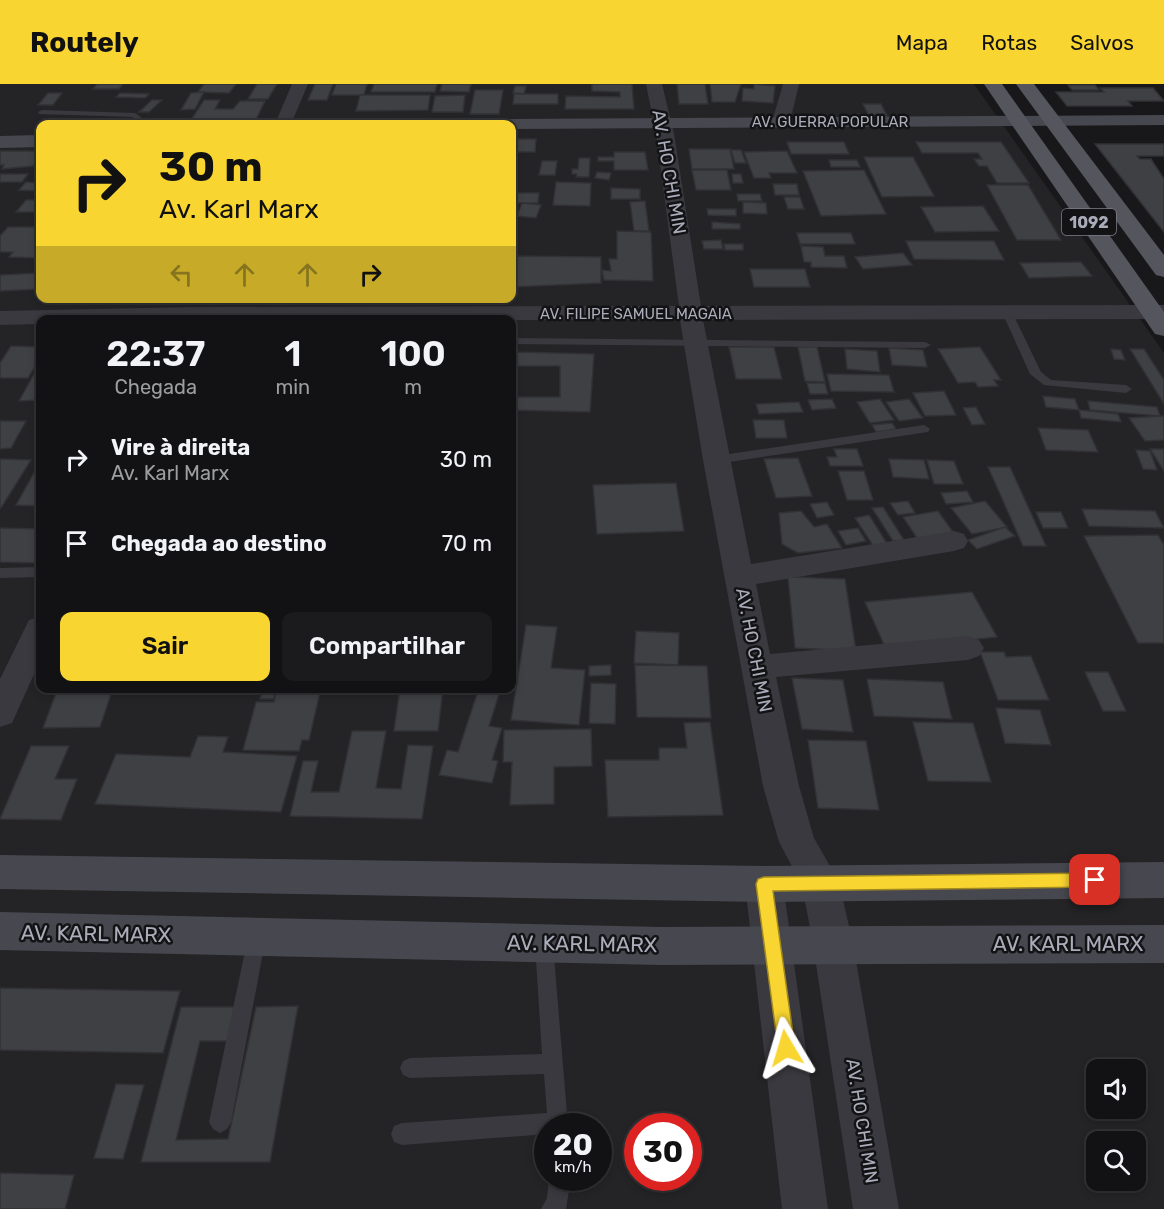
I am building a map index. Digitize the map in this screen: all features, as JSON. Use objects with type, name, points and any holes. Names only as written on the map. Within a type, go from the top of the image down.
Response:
[{"type":"main road","points":[[993,84],[1023,127]]},
{"type":"main road","name":"1092","points":[[1025,84],[1164,270]]},
{"type":"main road","name":"AV. GUERRA POPULAR","points":[[1058,127],[1164,120]]},
{"type":"main road","points":[[0,130],[36,122]]},
{"type":"main road","name":"AV. GUERRA POPULAR","points":[[516,136],[781,122],[1058,127],[1164,132]]},
{"type":"main road","name":"AV. GUERRA POPULAR","points":[[516,124],[663,128],[723,134],[1023,127]]},
{"type":"main road","name":"1092","points":[[1023,127],[1160,317]]},
{"type":"main road","points":[[0,142],[36,141]]},
{"type":"main road","points":[[0,872],[764,884],[1164,880]]},
{"type":"main road","name":"AV. KARL MARX","points":[[0,931],[661,946],[1164,944]]},
{"type":"street","points":[[285,120],[300,84]]},
{"type":"street","name":"AV. HO CHI MIN","points":[[654,84],[716,460],[781,786],[797,842],[820,882],[833,944],[876,1209]]},
{"type":"street","points":[[781,122],[791,84]]},
{"type":"street","name":"AV. FILIPE SAMUEL MAGAIA","points":[[84,315],[195,311],[314,315]]},
{"type":"street","name":"AV. FILIPE SAMUEL MAGAIA","points":[[516,322],[694,329],[1006,312],[1160,317]]},
{"type":"street","name":"AV. FILIPE SAMUEL MAGAIA","points":[[0,318],[36,317]]},
{"type":"street","points":[[739,576],[954,541]]},
{"type":"street","points":[[0,714],[36,637]]},
{"type":"street","points":[[757,667],[968,648]]},
{"type":"street","points":[[764,884],[805,1209]]},
{"type":"lane","points":[[57,120],[135,115],[137,120]]},
{"type":"lane","points":[[1006,312],[1036,374],[1041,379],[1048,383],[1126,389]]},
{"type":"lane","points":[[516,341],[694,329],[925,345]]},
{"type":"lane","points":[[716,460],[924,429]]},
{"type":"lane","points":[[0,573],[36,572]]},
{"type":"lane","points":[[220,1122],[257,937]]},
{"type":"lane","points":[[544,944],[556,1113]]},
{"type":"lane","points":[[410,1068],[553,1064]]},
{"type":"lane","points":[[402,1134],[534,1126]]},
{"type":"lane","points":[[552,1209],[557,1203],[558,1191]]},
{"type":"shaded area","points":[[0,84],[974,84],[1164,353],[1164,1209],[0,1209]]},
{"type":"building","points":[[97,84],[123,84],[119,89],[93,89]]},
{"type":"building","points":[[204,84],[236,84],[229,93],[198,92]]},
{"type":"building","points":[[257,84],[277,84],[268,99],[248,99]]},
{"type":"building","points":[[315,84],[333,84],[327,100],[308,100]]},
{"type":"building","points":[[336,84],[367,84],[364,95],[332,95]]},
{"type":"building","points":[[374,84],[437,84],[435,92],[371,92]]},
{"type":"building","points":[[442,84],[471,84],[469,92],[440,91]]},
{"type":"building","points":[[592,84],[632,84],[634,109],[565,109],[566,96],[620,97],[620,92],[592,91]]},
{"type":"building","points":[[677,84],[705,84],[708,104],[679,104]]},
{"type":"building","points":[[710,84],[741,84],[735,102],[712,102]]},
{"type":"building","points":[[754,84],[775,86],[773,103],[742,101],[743,88],[754,89]]},
{"type":"building","points":[[1068,85],[1095,85],[1099,90],[1072,90]]},
{"type":"building","points":[[515,86],[526,86],[524,94],[513,93]]},
{"type":"building","points":[[1100,88],[1153,88],[1164,101],[1128,101],[1132,106],[1067,106],[1056,92],[1104,92]]},
{"type":"building","points":[[475,90],[503,90],[499,114],[470,114]]},
{"type":"building","points":[[204,92],[195,109],[181,110],[191,93]]},
{"type":"building","points":[[48,93],[62,93],[53,105],[38,105]]},
{"type":"building","points":[[120,93],[149,94],[145,98],[116,97]]},
{"type":"building","points":[[514,94],[558,94],[558,104],[513,104]]},
{"type":"building","points":[[360,95],[430,95],[428,110],[356,111]]},
{"type":"building","points":[[465,95],[463,112],[432,112],[435,96]]},
{"type":"building","points":[[152,100],[162,100],[149,112],[139,112]]},
{"type":"building","points":[[204,100],[220,100],[215,109],[233,109],[240,101],[265,101],[256,120],[191,120]]},
{"type":"building","points":[[863,104],[881,104],[888,118],[859,118],[857,114],[868,114]]},
{"type":"building","points":[[516,139],[536,139],[535,152],[517,152],[516,154]]},
{"type":"building","points":[[787,142],[844,142],[849,154],[791,154]]},
{"type":"building","points":[[916,142],[1001,142],[1029,183],[997,183],[987,166],[979,166],[974,159],[982,159],[978,153],[922,153]]},
{"type":"building","points":[[1095,144],[1164,144],[1164,156],[1137,156],[1140,159],[1151,159],[1164,179],[1164,232]]},
{"type":"building","points":[[689,149],[730,149],[734,169],[692,169]]},
{"type":"building","points":[[731,150],[741,150],[746,163],[735,163]]},
{"type":"building","points":[[0,151],[36,151],[36,162],[33,166],[2,169],[4,165],[0,165]]},
{"type":"building","points":[[787,151],[797,173],[769,173],[771,178],[754,178],[744,152]]},
{"type":"building","points":[[614,152],[645,152],[648,170],[614,170],[614,161],[598,161],[598,157],[614,157]]},
{"type":"building","points":[[864,157],[913,157],[934,196],[882,197]]},
{"type":"building","points":[[579,158],[590,158],[589,177],[576,177],[577,174],[572,174],[572,169],[578,169]]},
{"type":"building","points":[[829,160],[857,160],[860,167],[831,167]]},
{"type":"building","points":[[542,161],[557,161],[555,175],[539,175]]},
{"type":"building","points":[[692,170],[727,170],[731,190],[696,190]]},
{"type":"building","points":[[864,170],[886,214],[821,216],[803,171]]},
{"type":"building","points":[[597,172],[611,173],[609,180],[595,178]]},
{"type":"building","points":[[0,174],[28,174],[22,182],[0,182]]},
{"type":"building","points":[[732,174],[741,174],[743,183],[733,183]]},
{"type":"building","points":[[26,182],[36,183],[36,191],[19,190]]},
{"type":"building","points":[[556,182],[591,183],[590,206],[553,205]]},
{"type":"building","points":[[773,184],[797,184],[799,195],[775,195]]},
{"type":"building","points":[[987,185],[1028,185],[1061,240],[1017,240]]},
{"type":"building","points":[[611,188],[640,189],[640,199],[611,199]]},
{"type":"building","points":[[516,193],[539,193],[538,203],[516,203]]},
{"type":"building","points":[[737,194],[760,194],[762,201],[738,201]]},
{"type":"building","points":[[784,197],[800,197],[804,209],[788,209]]},
{"type":"building","points":[[26,200],[36,200],[36,212],[16,212]]},
{"type":"building","points":[[645,201],[649,231],[634,231],[630,202]]},
{"type":"building","points":[[743,202],[766,203],[767,214],[743,213]]},
{"type":"building","points":[[522,203],[541,205],[536,218],[517,216]]},
{"type":"building","points":[[983,206],[999,231],[935,232],[921,207]]},
{"type":"building","points":[[707,209],[736,209],[736,216],[708,215]]},
{"type":"building","points":[[712,222],[740,224],[740,229],[712,229]]},
{"type":"building","points":[[8,227],[36,227],[36,258],[9,257],[13,252],[0,252],[0,236]]},
{"type":"building","points":[[617,231],[651,232],[653,281],[604,280],[602,270],[611,271],[609,259],[617,259]]},
{"type":"building","points":[[797,233],[851,233],[855,244],[800,244]]},
{"type":"building","points":[[721,240],[723,249],[704,249],[702,241]]},
{"type":"building","points":[[906,241],[994,241],[1004,260],[914,259]]},
{"type":"building","points":[[724,244],[743,244],[743,250],[725,250]]},
{"type":"building","points":[[801,246],[823,247],[825,256],[844,256],[847,268],[811,267],[811,262],[804,262]]},
{"type":"building","points":[[903,253],[912,265],[863,269],[855,257]]},
{"type":"building","points":[[516,256],[601,257],[601,283],[516,287]]},
{"type":"building","points":[[1081,262],[1092,276],[1029,278],[1020,263]]},
{"type":"building","points":[[750,269],[805,269],[810,287],[754,287]]},
{"type":"building","points":[[36,273],[36,289],[0,291],[0,275]]},
{"type":"building","points":[[11,346],[36,347],[36,365],[28,378],[0,378],[0,363]]},
{"type":"building","points":[[729,347],[774,347],[782,379],[736,379]]},
{"type":"building","points":[[798,347],[817,347],[825,382],[805,381]]},
{"type":"building","points":[[980,347],[1001,380],[994,380],[998,386],[978,387],[975,382],[958,383],[938,349]]},
{"type":"building","points":[[889,348],[923,350],[927,367],[892,365]]},
{"type":"building","points":[[845,349],[877,351],[880,372],[847,369]]},
{"type":"building","points":[[1111,349],[1121,350],[1125,360],[1114,359]]},
{"type":"building","points":[[1130,349],[1144,349],[1164,380],[1164,404]]},
{"type":"building","points":[[516,352],[594,354],[590,412],[516,410],[516,397],[560,397],[560,366],[516,366]]},
{"type":"building","points":[[36,370],[36,400],[19,401]]},
{"type":"building","points":[[827,374],[889,375],[894,392],[831,391]]},
{"type":"building","points":[[807,383],[825,383],[828,394],[810,394]]},
{"type":"building","points":[[944,391],[956,415],[925,416],[913,393]]},
{"type":"building","points":[[1043,396],[1075,399],[1079,410],[1046,407]]},
{"type":"building","points":[[832,399],[836,408],[812,410],[808,400]]},
{"type":"building","points":[[880,399],[894,420],[870,423],[857,402]]},
{"type":"building","points":[[909,399],[923,418],[899,421],[886,402]]},
{"type":"building","points":[[1088,401],[1157,407],[1160,416],[1090,410]]},
{"type":"building","points":[[799,402],[803,412],[759,414],[756,404]]},
{"type":"building","points":[[976,407],[985,424],[972,425],[963,408]]},
{"type":"building","points":[[1079,410],[1118,414],[1121,422],[1081,418]]},
{"type":"building","points":[[1164,416],[1164,440],[1145,441],[1129,418]]},
{"type":"building","points":[[753,420],[784,420],[787,438],[756,438]]},
{"type":"building","points":[[0,421],[26,421],[11,448],[0,449]]},
{"type":"building","points":[[892,423],[896,429],[876,432],[872,425]]},
{"type":"building","points":[[1038,428],[1088,430],[1098,452],[1046,450]]},
{"type":"building","points":[[834,449],[857,449],[863,466],[830,466],[827,457],[837,457]]},
{"type":"building","points":[[1150,449],[1164,449],[1164,471]]},
{"type":"building","points":[[1136,450],[1150,451],[1157,470],[1143,469]]},
{"type":"building","points":[[798,458],[812,496],[776,498],[764,459]]},
{"type":"building","points":[[0,459],[31,460],[1,508],[0,508]]},
{"type":"building","points":[[889,459],[924,460],[929,479],[893,477]]},
{"type":"building","points":[[927,460],[954,461],[963,484],[934,484]]},
{"type":"building","points":[[988,467],[1010,467],[1046,546],[1023,546]]},
{"type":"building","points":[[36,469],[36,506],[16,505]]},
{"type":"building","points":[[838,471],[864,471],[873,500],[847,500]]},
{"type":"building","points":[[676,483],[684,531],[597,534],[593,485]]},
{"type":"building","points":[[967,491],[973,502],[946,504],[941,493]]},
{"type":"building","points":[[908,501],[915,513],[898,515],[890,503]]},
{"type":"building","points":[[985,501],[1007,527],[972,534],[951,508]]},
{"type":"building","points":[[827,502],[834,515],[817,518],[810,504]]},
{"type":"building","points":[[883,507],[904,540],[893,541],[872,508]]},
{"type":"building","points":[[1082,509],[1155,511],[1164,528],[1089,526]]},
{"type":"building","points":[[801,511],[814,527],[827,524],[842,548],[798,553],[782,544],[779,513]]},
{"type":"building","points":[[938,511],[955,535],[919,541],[903,517]]},
{"type":"building","points":[[1036,512],[1061,512],[1068,528],[1043,528]]},
{"type":"building","points":[[869,515],[888,545],[874,547],[855,518]]},
{"type":"building","points":[[1005,527],[1015,536],[977,549],[968,540]]},
{"type":"building","points":[[0,528],[36,529],[36,563],[0,562]]},
{"type":"building","points":[[858,528],[866,541],[846,545],[838,531]]},
{"type":"building","points":[[1158,535],[1164,545],[1164,643],[1138,643],[1084,536]]},
{"type":"building","points":[[788,577],[845,579],[856,651],[795,648]]},
{"type":"building","points":[[972,592],[997,637],[886,649],[865,602]]},
{"type":"building","points":[[526,625],[557,627],[551,668],[585,670],[579,725],[511,720]]},
{"type":"building","points":[[636,631],[679,633],[678,665],[634,663]]},
{"type":"building","points":[[980,652],[1004,652],[1006,657],[1031,656],[1049,700],[998,700]]},
{"type":"building","points":[[611,665],[611,675],[589,676],[589,666]]},
{"type":"building","points":[[635,665],[707,666],[711,718],[637,717]]},
{"type":"building","points":[[1085,672],[1108,672],[1126,711],[1103,711]]},
{"type":"building","points":[[792,678],[843,680],[853,732],[802,729]]},
{"type":"building","points":[[867,679],[943,682],[952,719],[874,716]]},
{"type":"building","points":[[591,683],[616,684],[615,724],[589,723]]},
{"type":"building","points":[[56,693],[111,693],[100,727],[43,728]]},
{"type":"building","points":[[262,693],[275,693],[274,699],[260,699]]},
{"type":"building","points":[[276,693],[320,693],[309,740],[302,740],[299,751],[243,750],[256,702],[274,702]]},
{"type":"building","points":[[399,693],[442,693],[438,731],[394,731]]},
{"type":"building","points":[[477,693],[499,693],[489,726],[502,728],[492,760],[498,761],[492,783],[439,775],[447,750],[458,752]]},
{"type":"building","points":[[996,708],[1040,710],[1051,745],[1005,743]]},
{"type":"building","points":[[710,722],[723,815],[608,817],[605,760],[659,760],[659,748],[687,748],[684,723]]},
{"type":"building","points":[[913,722],[973,723],[991,782],[928,781]]},
{"type":"building","points":[[591,729],[592,766],[554,767],[554,804],[510,805],[512,762],[503,762],[504,730]]},
{"type":"building","points":[[352,731],[386,731],[376,788],[401,789],[408,745],[433,746],[422,819],[290,816],[303,761],[318,761],[311,792],[339,792]]},
{"type":"building","points":[[198,736],[228,737],[223,752],[297,756],[281,812],[95,804],[116,754],[190,757]]},
{"type":"building","points":[[808,740],[866,741],[879,810],[818,808]]},
{"type":"building","points":[[31,746],[69,746],[55,779],[77,779],[61,820],[0,819]]},
{"type":"building","points":[[0,988],[180,991],[163,1053],[0,1050]]},
{"type":"building","points":[[298,1006],[270,1162],[141,1162],[181,1007],[235,1007],[228,1041],[200,1041],[176,1140],[228,1139],[256,1007]]},
{"type":"building","points":[[116,1084],[144,1085],[123,1159],[94,1158]]},
{"type":"building","points":[[0,1173],[74,1175],[65,1209],[0,1209]]},
{"type":"route","points":[[786,1048],[764,884],[1095,880]]}]
